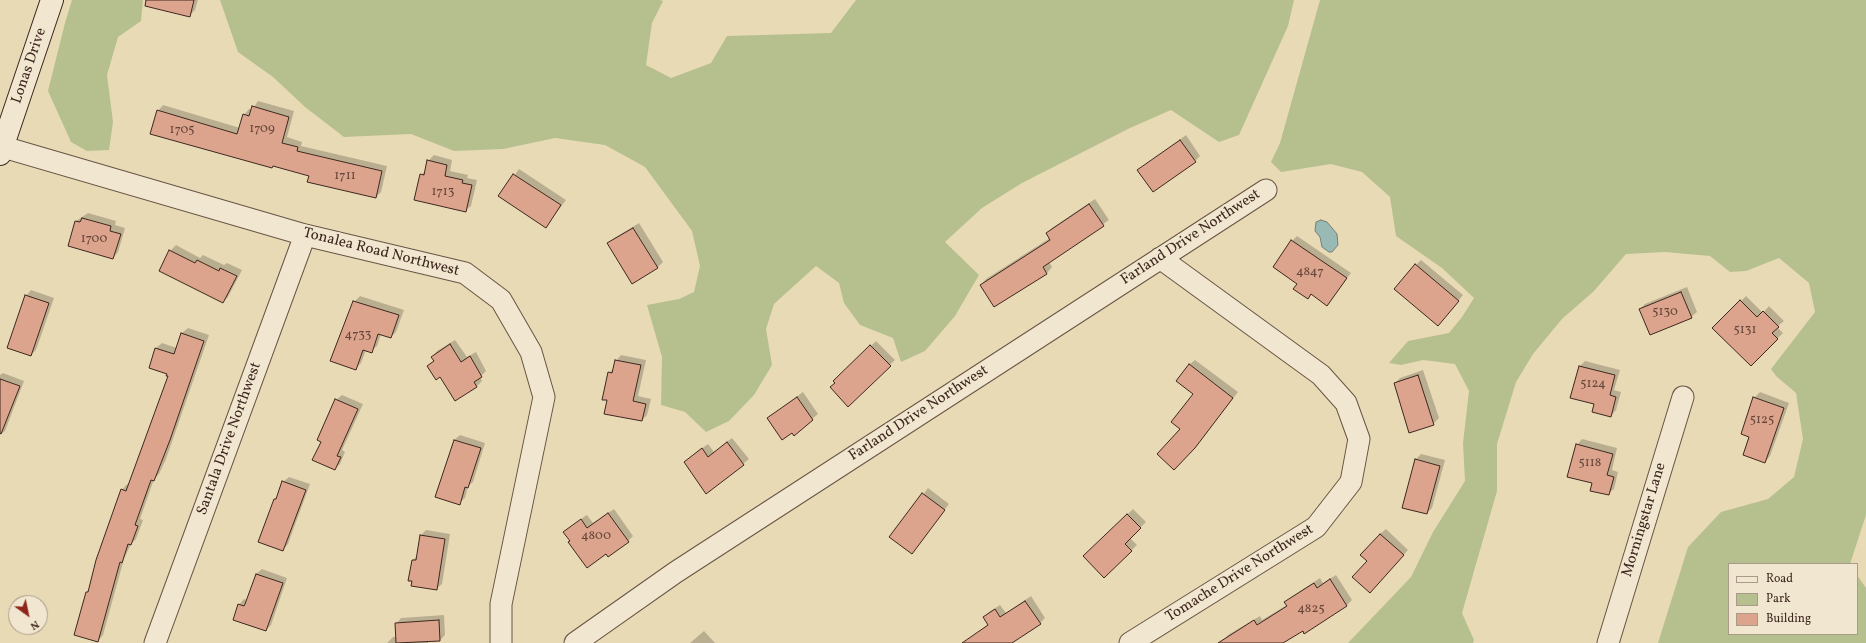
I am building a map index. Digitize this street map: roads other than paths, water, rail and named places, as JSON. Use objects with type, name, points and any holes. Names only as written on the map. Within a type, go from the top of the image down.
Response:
[{"type":"street","name":"Lonas Drive","points":[[1,149],[52,0]]},
{"type":"street","name":"Tonalea Road Northwest","points":[[1,149],[305,234],[465,274],[501,300],[531,352],[544,397],[501,604],[501,643]]},
{"type":"street","name":"Farland Drive Northwest","points":[[575,643],[676,572],[1266,190]]},
{"type":"street","name":"Santala Drive Northwest","points":[[155,643],[305,234]]},
{"type":"street","name":"Tomache Drive Northwest","points":[[1130,643],[1316,527],[1351,482],[1359,439],[1346,403],[1321,375],[1160,258]]},
{"type":"street","name":"Morningstar Lane","points":[[1608,643],[1683,397]]},
{"type":"water","points":[[1321,220],[1327,222],[1337,234],[1338,245],[1332,252],[1329,252],[1322,247],[1320,237],[1315,231],[1316,222]]}]
